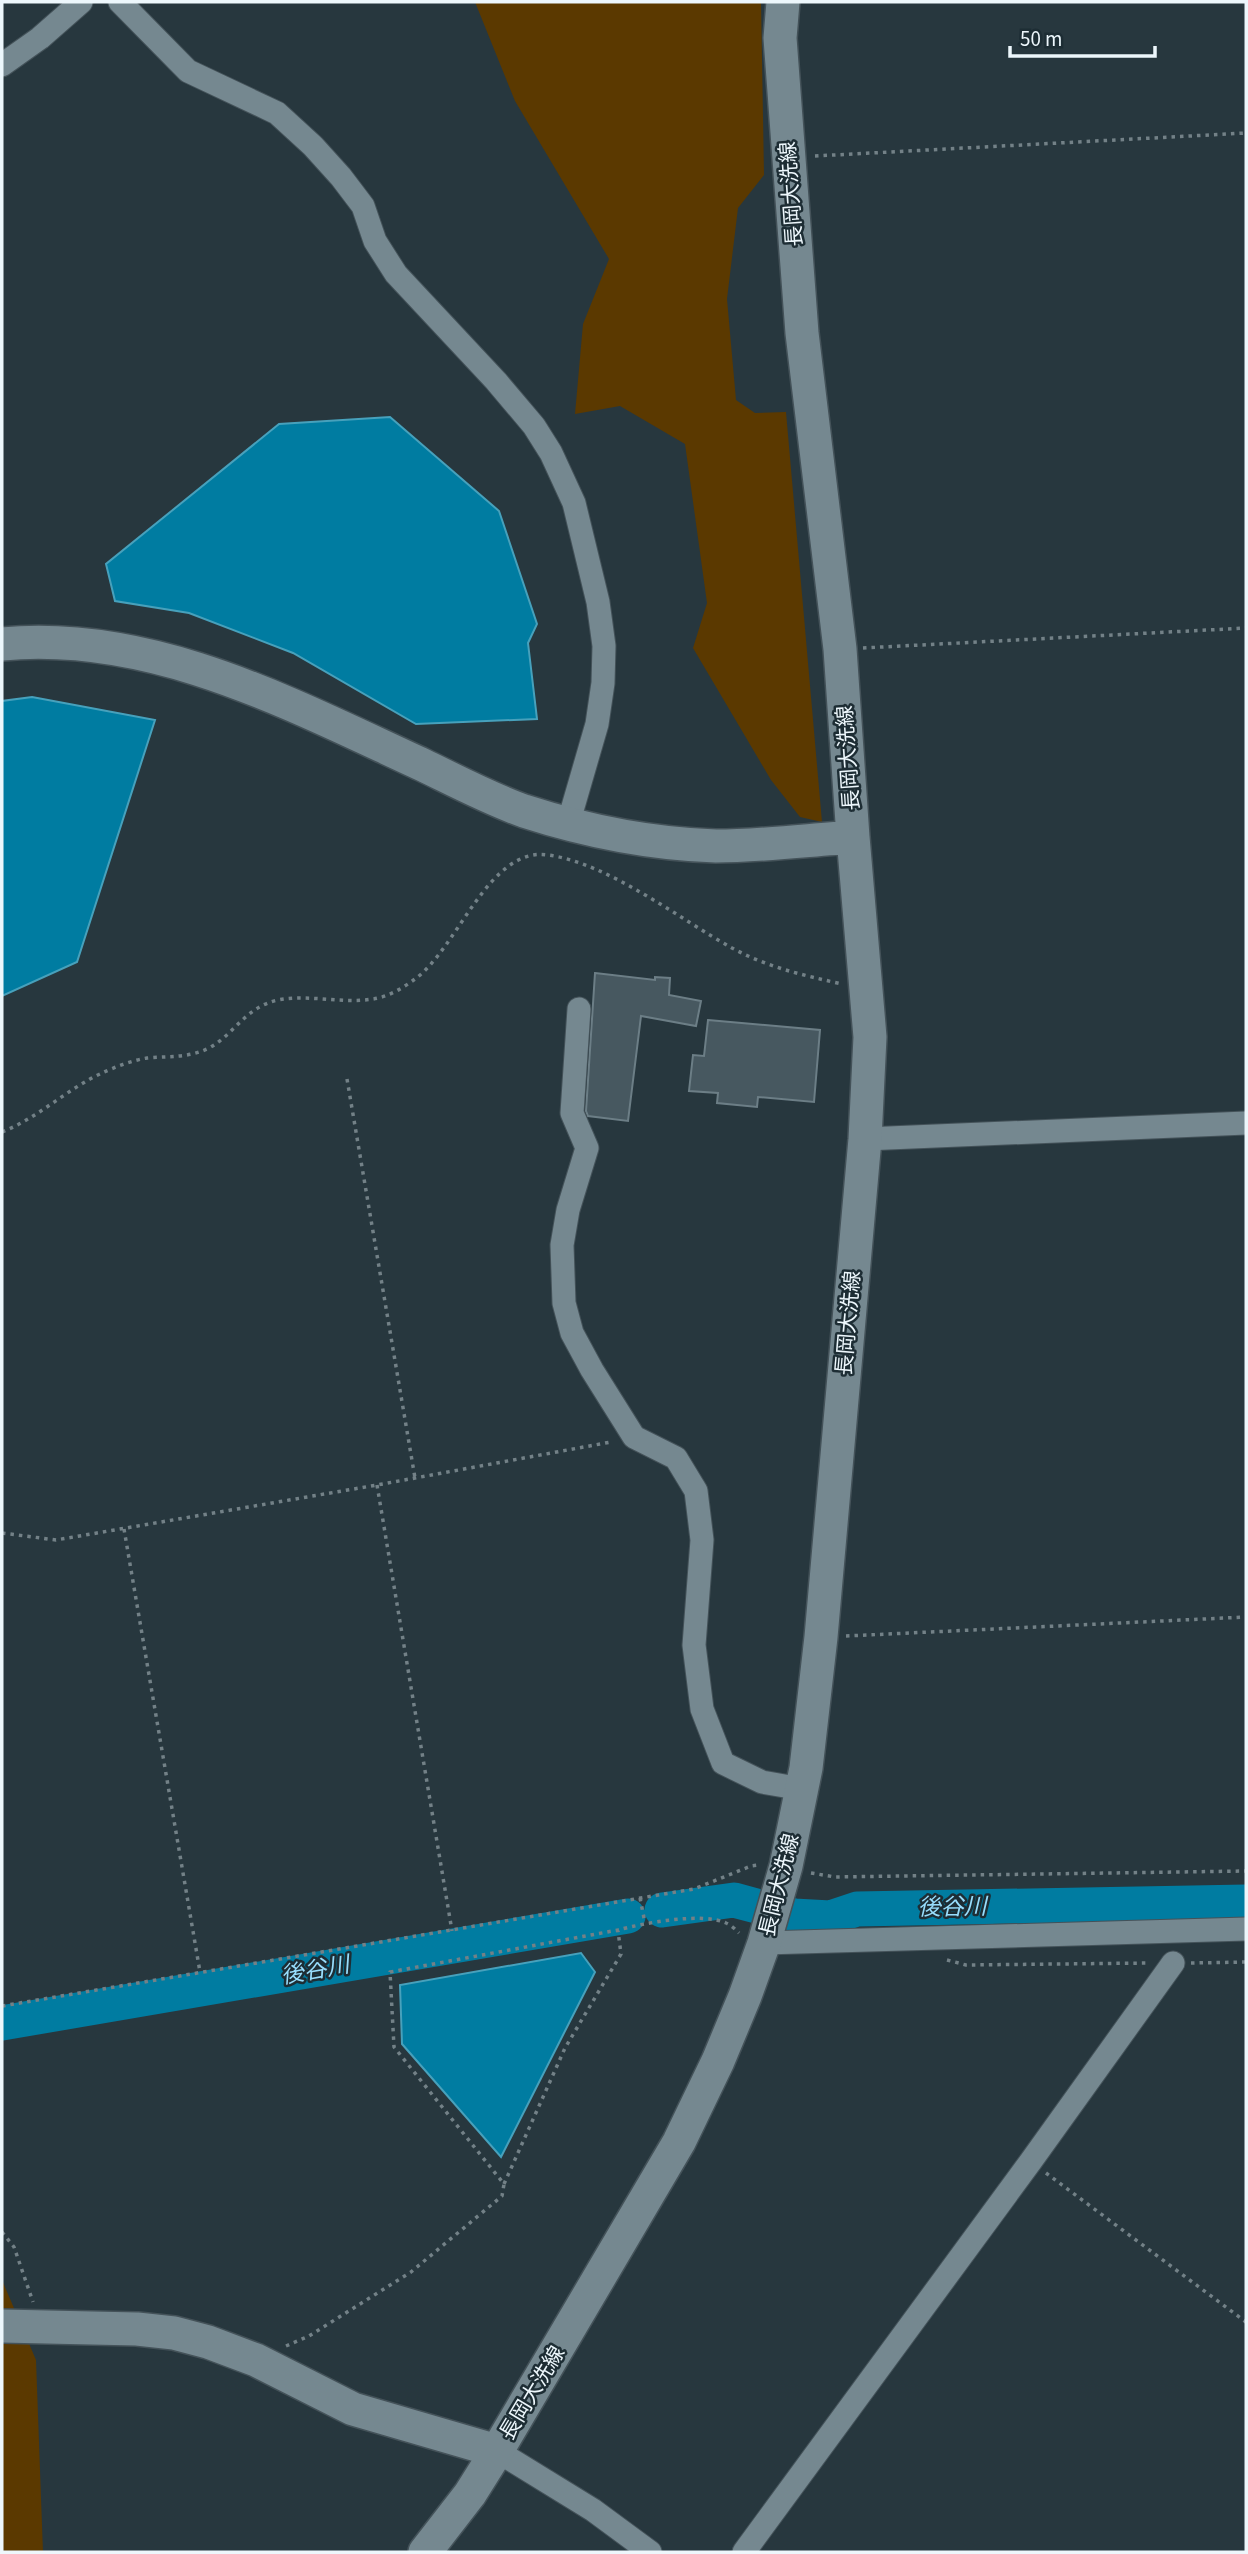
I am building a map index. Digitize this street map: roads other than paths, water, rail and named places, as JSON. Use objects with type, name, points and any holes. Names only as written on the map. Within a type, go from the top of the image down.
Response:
[{"type":"main road","name":"長岡大洗線","points":[[425,2552],[470,2494],[497,2451],[679,2142],[729,2035],[766,1937],[784,1872],[802,1789],[821,1637],[865,1139],[870,1037],[840,649],[802,333],[780,38],[783,2]]},
{"type":"main road","points":[[2,644],[38,642],[109,648],[221,676],[272,695],[522,810],[620,836],[719,846],[853,837]]},
{"type":"main road","points":[[2,2326],[137,2329],[174,2333],[256,2360],[353,2409],[497,2451]]},
{"type":"street","points":[[2,65],[40,38],[81,2]]},
{"type":"street","points":[[120,2],[188,71],[277,113],[313,146],[363,206],[375,241],[396,274],[496,381],[534,426],[551,453],[574,503],[598,601],[604,646],[603,683],[597,724],[568,824]]},
{"type":"street","points":[[579,1009],[572,1113],[587,1147],[568,1210],[562,1245],[564,1303],[572,1332],[634,1437],[676,1458],[696,1491],[702,1540],[694,1645],[702,1709],[723,1763],[762,1782],[802,1789]]},
{"type":"street","points":[[865,1139],[1246,1123]]},
{"type":"street","points":[[766,1937],[1246,1929]]},
{"type":"street","points":[[744,2552],[1031,2161],[1172,1963]]},
{"type":"street","points":[[497,2451],[593,2510],[650,2552]]},
{"type":"water","points":[[390,417],[499,511],[537,624],[528,643],[537,719],[416,724],[293,653],[189,613],[115,601],[106,564],[279,424]]},
{"type":"water","points":[[32,697],[155,720],[77,962],[2,996],[2,701]]},
{"type":"water","points":[[581,1953],[595,1972],[501,2157],[402,2044],[400,1985]]},
{"type":"waterway","name":"後谷川","points":[[662,1910],[734,1900],[794,1916],[830,1918],[857,1909],[1246,1902]]},
{"type":"waterway","name":"後谷川","points":[[2,2023],[628,1916]]}]
